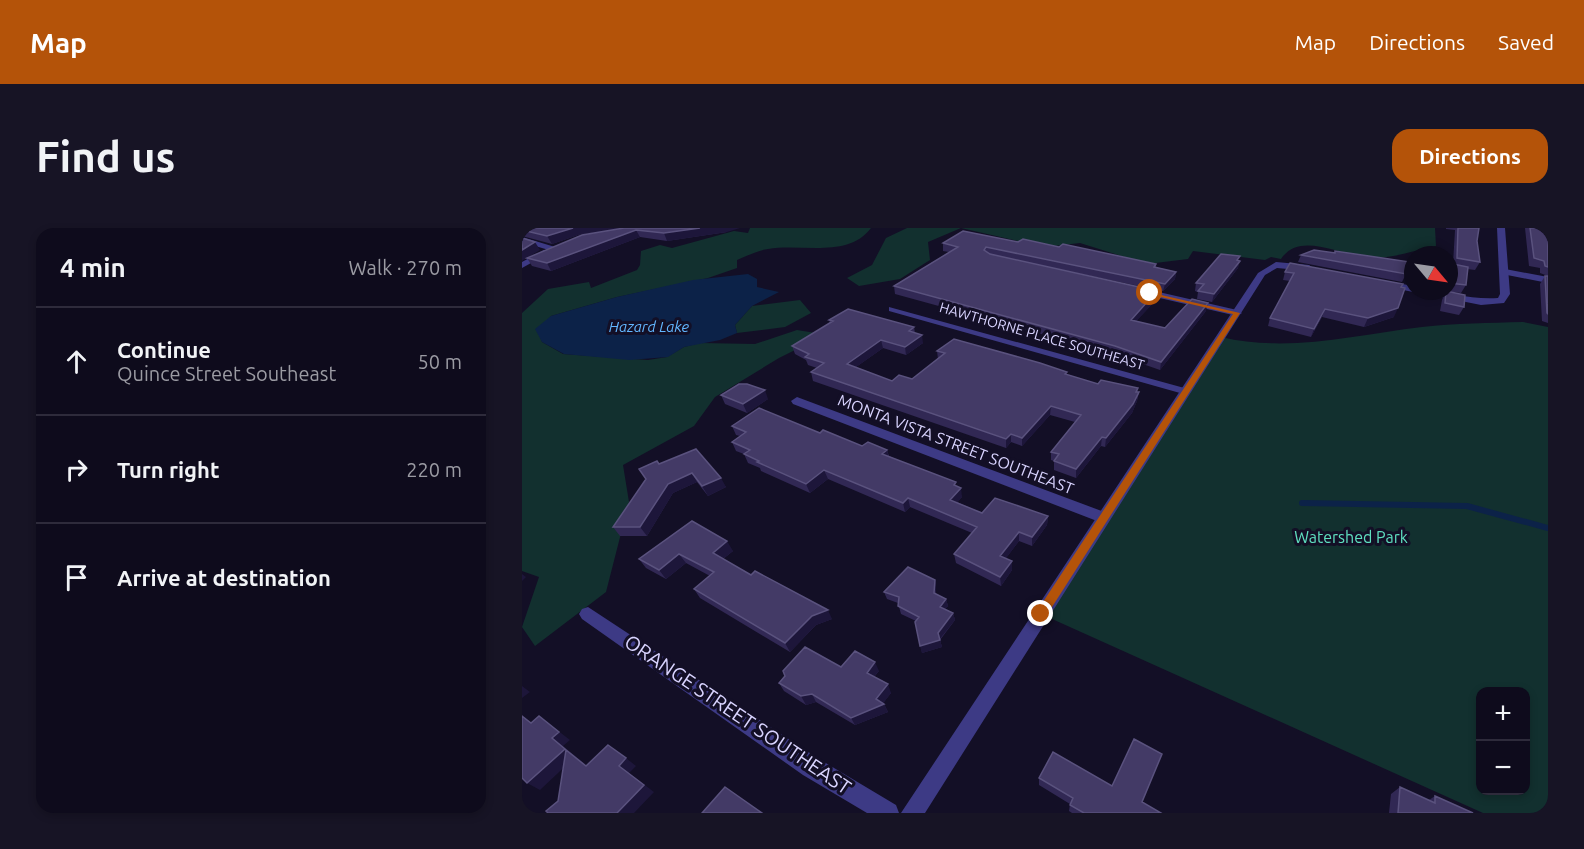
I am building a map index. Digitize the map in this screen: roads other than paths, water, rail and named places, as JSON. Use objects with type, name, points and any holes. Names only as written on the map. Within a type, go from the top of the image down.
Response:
[{"type":"street","points":[[1458,297],[1495,303],[1504,298],[1505,272],[1501,228]]},
{"type":"street","points":[[522,239],[556,247],[522,265]]},
{"type":"street","points":[[912,813],[1262,273],[1276,265],[1320,270]]},
{"type":"street","points":[[1505,272],[1548,280]]},
{"type":"street","points":[[1375,281],[1404,287]]},
{"type":"street","points":[[1128,288],[1237,313]]},
{"type":"street","name":"HAWTHORNE PLACE SOUTHEAST","points":[[892,309],[1184,391]]},
{"type":"street","name":"MONTA VISTA STREET SOUTHEAST","points":[[797,401],[1102,517]]},
{"type":"street","name":"ORANGE STREET SOUTHEAST","points":[[588,614],[811,767],[888,813]]},
{"type":"water","name":"Hazard Lake","points":[[748,274],[757,279],[757,287],[779,292],[752,306],[735,325],[737,333],[720,340],[684,347],[668,357],[629,360],[564,354],[542,342],[535,329],[551,316],[617,297],[693,280]]},
{"type":"waterway","points":[[1302,503],[1467,506],[1548,528]]},
{"type":"park label","name":"Watershed Park","points":[[1351,537]]}]
